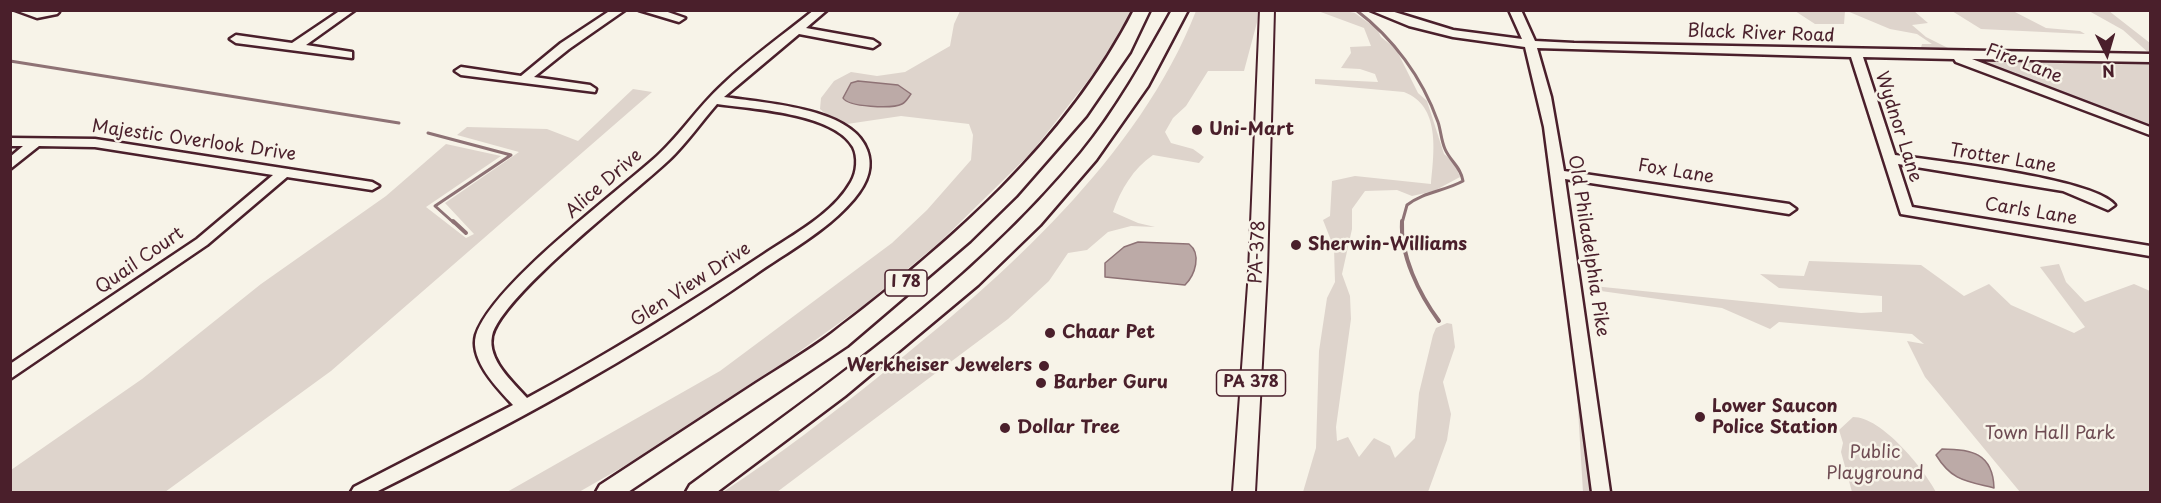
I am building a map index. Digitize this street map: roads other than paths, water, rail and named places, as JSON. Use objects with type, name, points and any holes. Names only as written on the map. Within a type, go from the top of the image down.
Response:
[{"type":"highway","name":"I 78","points":[[609,492],[839,340],[963,236],[1017,183],[1080,112],[1121,52],[1142,10]]},
{"type":"highway","name":"I 78","points":[[699,492],[875,361],[1000,253],[1104,140],[1154,62],[1180,10]]},
{"type":"main road","name":"PA-378","points":[[1244,492],[1258,271],[1267,10]]},
{"type":"street","points":[[20,10],[37,14],[53,12]]},
{"type":"street","points":[[295,47],[350,10]]},
{"type":"street","points":[[524,80],[566,46],[620,10]]},
{"type":"street","points":[[644,10],[679,18]]},
{"type":"street","name":"Alice Drive","points":[[525,408],[487,358],[484,343],[488,324],[505,301],[672,149],[714,100],[822,10]]},
{"type":"street","name":"Black River Road","points":[[1375,10],[1440,33],[1533,45],[1856,54],[2151,58]]},
{"type":"street","name":"Old Philadelphia Pike","points":[[1515,10],[1533,45],[1545,91],[1578,300],[1601,492]]},
{"type":"street","points":[[797,30],[873,44]]},
{"type":"street","points":[[236,39],[348,55]]},
{"type":"street","name":"Wydnor Lane","points":[[1856,54],[1906,211]]},
{"type":"street","name":"Fire Lane","points":[[1952,56],[2151,131]]},
{"type":"street","points":[[460,71],[590,89]]},
{"type":"street","name":"Glen View Drive","points":[[360,492],[525,408],[603,365],[724,289],[837,206],[858,182],[863,160],[859,146],[848,132],[806,115],[714,100]]},
{"type":"street","name":"Majestic Overlook Drive","points":[[10,142],[96,143],[372,186]]},
{"type":"street","points":[[10,165],[36,142]]},
{"type":"street","name":"Trotter Lane","points":[[1889,158],[2065,187],[2089,195],[2108,205]]},
{"type":"street","name":"Quail Court","points":[[10,373],[202,242],[285,172]]},
{"type":"street","name":"Fox Lane","points":[[1558,174],[1789,210]]},
{"type":"street","name":"Carls Lane","points":[[1906,211],[2151,251]]},
{"type":"waterway","points":[[1356,10],[1394,46],[1415,74],[1438,122],[1445,149],[1463,181],[1427,194],[1407,205],[1402,223]]},
{"type":"waterway","points":[[10,61],[399,123]]},
{"type":"waterway","points":[[428,133],[511,155],[435,206],[454,223]]},
{"type":"waterway","points":[[453,221],[466,233]]},
{"type":"waterway","points":[[1402,223],[1404,247],[1412,274],[1424,299],[1439,321]]},
{"type":"place","name":"Uni-Mart","points":[[1197,130]]},
{"type":"place","name":"Sherwin-Williams","points":[[1296,245]]},
{"type":"place","name":"Chaar Pet","points":[[1050,333]]},
{"type":"place","name":"Werkheiser Jewelers","points":[[1044,366]]},
{"type":"place","name":"Barber Guru","points":[[1041,383]]},
{"type":"place","name":"Lower Saucon Police Station","points":[[1700,417]]},
{"type":"place","name":"Dollar Tree","points":[[1005,428]]},
{"type":"park label","name":"Town Hall Park","points":[[2050,434]]},
{"type":"park label","name":"Public Playground","points":[[1875,463]]}]
